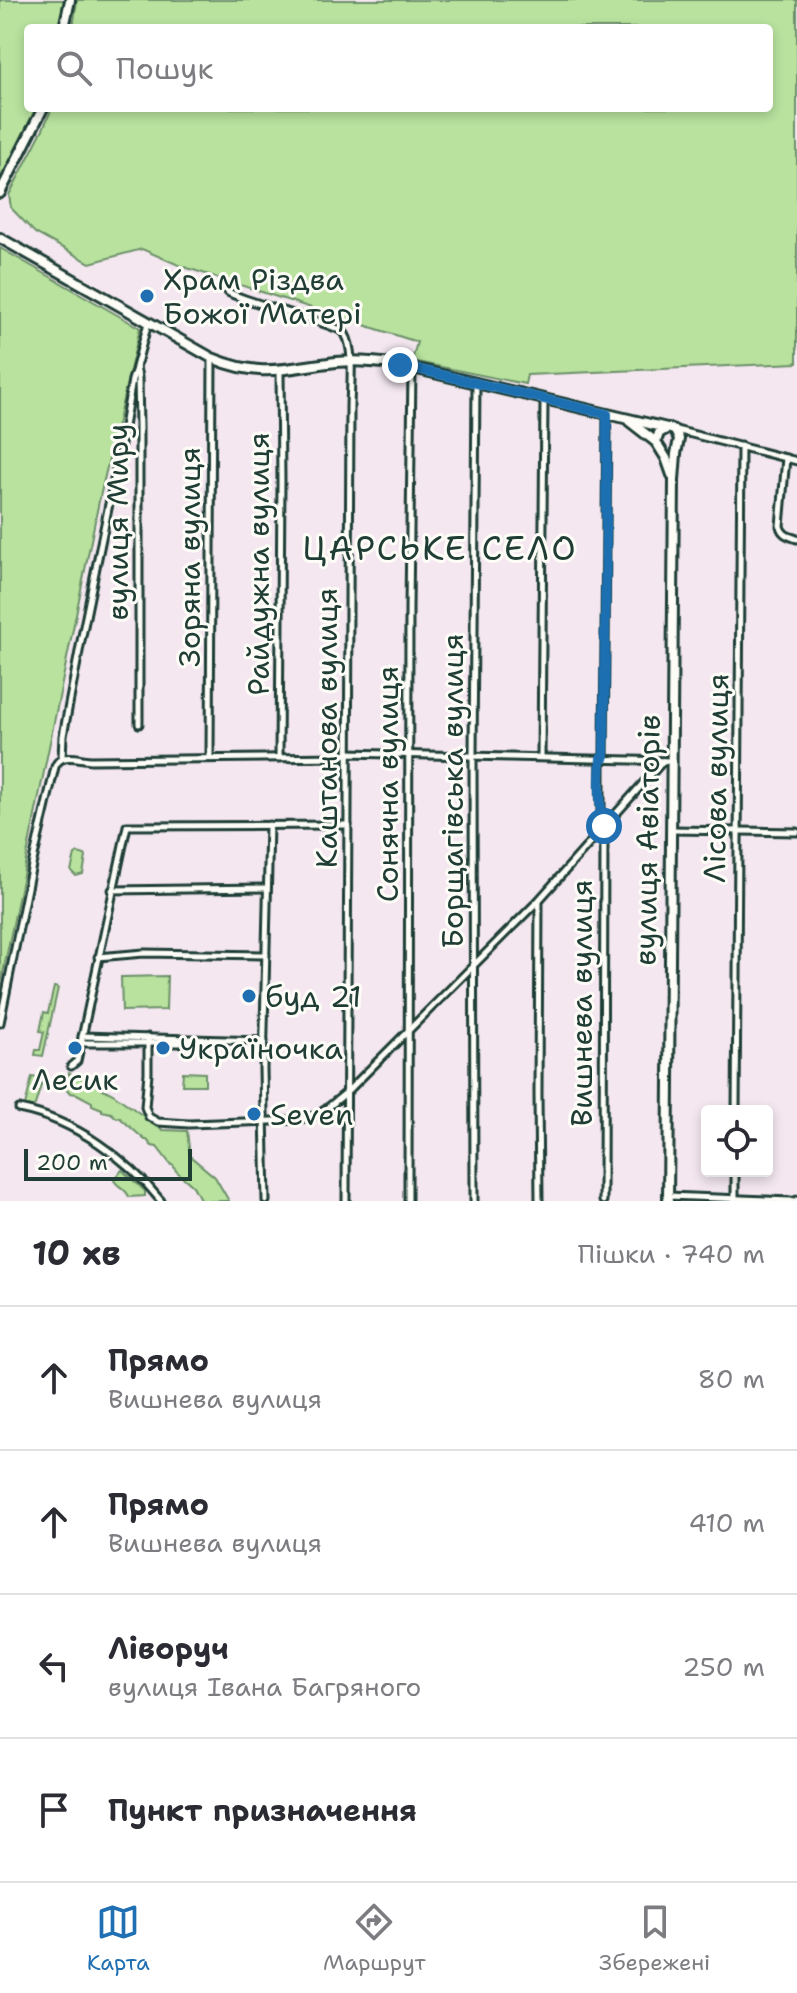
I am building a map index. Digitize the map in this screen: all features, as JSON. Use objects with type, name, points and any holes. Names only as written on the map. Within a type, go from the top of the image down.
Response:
[{"type":"main road","points":[[65,24],[70,0]]},
{"type":"main road","points":[[0,193],[41,112]]},
{"type":"main road","points":[[0,238],[212,358],[240,368],[280,371],[350,361],[412,367],[669,428],[678,434],[678,445],[668,452],[625,418]]},
{"type":"main road","points":[[658,445],[659,433],[669,428]]},
{"type":"main road","name":"вулиця Авіаторів","points":[[658,445],[674,480]]},
{"type":"main road","name":"вулиця Авіаторів","points":[[668,1199],[671,830],[668,761],[674,480],[678,445]]},
{"type":"street","name":"Каштанова вулиця","points":[[228,292],[237,298],[341,330],[348,345],[346,1201]]},
{"type":"street","name":"вулиця Миру","points":[[139,724],[139,427],[136,367],[148,321]]},
{"type":"street","name":"Зоряна вулиця","points":[[210,757],[212,358]]},
{"type":"street","points":[[62,757],[63,736],[136,367]]},
{"type":"street","name":"Сонячна вулиця","points":[[408,1201],[412,367]]},
{"type":"street","name":"Райдужна вулиця","points":[[279,758],[280,371]]},
{"type":"street","name":"Борщагівська вулиця","points":[[474,1201],[476,382]]},
{"type":"street","points":[[541,757],[544,399]]},
{"type":"street","name":"Вишнева вулиця","points":[[603,1201],[604,826],[601,814],[607,414]]},
{"type":"street","points":[[669,428],[797,461]]},
{"type":"street","points":[[678,445],[684,439],[700,436]]},
{"type":"street","name":"Лісова вулиця","points":[[736,1105],[741,446]]},
{"type":"street","points":[[786,458],[780,526],[785,535],[797,539]]},
{"type":"street","points":[[0,1023],[45,808],[57,761],[62,757],[91,760],[279,758],[339,757],[348,753],[668,761]]},
{"type":"street","points":[[148,1040],[145,1107],[149,1117],[158,1122],[189,1124],[297,1120],[317,1115],[347,1092],[539,900],[604,826],[668,761]]},
{"type":"street","points":[[266,1201],[263,1121],[269,825]]},
{"type":"street","points":[[71,1066],[77,1061],[127,826],[348,825]]},
{"type":"street","points":[[671,830],[797,832]]},
{"type":"street","points":[[112,890],[267,888]]},
{"type":"street","points":[[539,900],[539,1201]]},
{"type":"street","points":[[98,957],[144,953],[266,955]]},
{"type":"street","points":[[82,1036],[196,1043],[200,1039],[264,1041]]},
{"type":"street","points":[[81,1043],[148,1040]]},
{"type":"street","points":[[19,1109],[61,1123],[93,1140],[126,1164],[161,1201]]},
{"type":"street","points":[[735,1177],[735,1198]]},
{"type":"street","points":[[668,1199],[794,1201]]},
{"type":"green space","points":[[0,0],[70,0],[65,24],[24,24],[24,112],[41,112],[0,193]]},
{"type":"green space","points":[[77,0],[797,0],[797,363],[527,375],[525,384],[412,361],[417,342],[181,266],[142,249],[90,263],[35,233],[11,208],[9,195],[50,112],[773,112],[773,24],[74,24]]},
{"type":"green space","points":[[0,248],[140,328],[99,501],[0,988]]},
{"type":"green space","points":[[78,853],[86,857],[83,874],[76,876],[71,871]]},
{"type":"green space","points":[[167,976],[166,1010],[122,1011],[121,977]]},
{"type":"green space","points":[[54,987],[58,988],[43,1056],[35,1055],[36,1050],[40,1050],[44,1012],[48,1013]]},
{"type":"green space","points":[[183,1072],[205,1073],[205,1085],[182,1085]]},
{"type":"green space","points":[[69,1073],[113,1094],[163,1130],[187,1131],[190,1156],[215,1177],[229,1201],[201,1201],[193,1186],[157,1147],[119,1117],[102,1111],[65,1087],[53,1085],[54,1079],[66,1083]]},
{"type":"green space","points":[[32,1077],[43,1079],[35,1105],[31,1108],[25,1106]]},
{"type":"green space","points":[[122,1170],[145,1191],[145,1196],[129,1197],[115,1182]]},
{"type":"place","name":"Храм Різдва Божої Матері","points":[[147,296]]},
{"type":"place","name":"буд 21","points":[[249,996]]},
{"type":"place","name":"Лесик","points":[[75,1048]]},
{"type":"place","name":"Україночка","points":[[163,1048]]},
{"type":"place","name":"Seven","points":[[254,1114]]},
{"type":"district","name":"ЦАРСЬКЕ СЕЛО","points":[[440,548]]},
{"type":"route","points":[[400,365],[607,414],[604,759],[601,758],[600,782],[604,826]]}]
